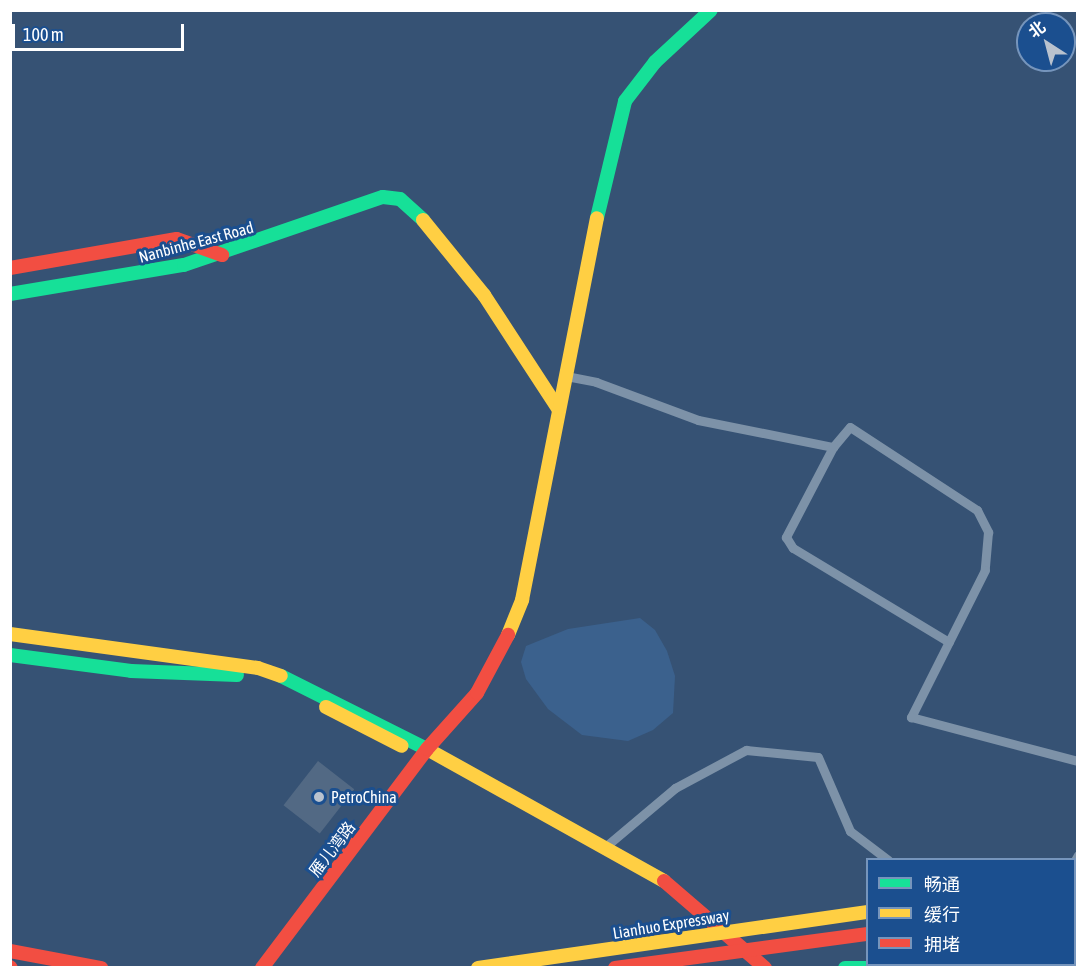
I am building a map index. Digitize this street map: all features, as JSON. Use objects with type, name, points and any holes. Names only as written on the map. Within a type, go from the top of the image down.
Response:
[{"type":"main road","name":"雁儿湾路","points":[[262,968],[424,752],[477,693],[518,611],[608,162],[625,101],[655,62],[711,10]]},
{"type":"main road","name":"Nanbinhe East Road","points":[[10,294],[126,278],[222,255],[383,197],[400,199],[426,223],[484,295],[559,410]]},
{"type":"main road","name":"Nanbinhe East Road","points":[[10,268],[177,239],[222,255]]},
{"type":"main road","points":[[10,634],[258,668],[303,684],[424,752]]},
{"type":"main road","points":[[10,655],[131,671],[242,675],[300,694],[424,752],[461,766],[669,884],[765,968]]},
{"type":"main road","name":"Lianhuo Expressway","points":[[478,968],[866,912]]},
{"type":"main road","name":"Lianhuo Expressway","points":[[615,968],[866,933]]},
{"type":"main road","points":[[10,951],[101,968]]},
{"type":"main road","points":[[844,968],[893,968]]},
{"type":"street","points":[[566,376],[596,382],[698,420],[833,447]]},
{"type":"street","points":[[949,642],[793,548],[786,537],[833,447],[850,427],[977,510],[988,532],[985,570],[949,642],[911,717],[1077,761]]},
{"type":"street","points":[[605,848],[675,788],[746,750],[818,757],[850,831],[885,858]]},
{"type":"water","points":[[640,618],[655,630],[667,651],[675,676],[673,713],[653,730],[628,741],[582,735],[548,709],[526,679],[521,662],[526,646],[568,629]]},
{"type":"building","name":"PetroChina","points":[[318,761],[354,789],[320,833],[284,805]]},
{"type":"traffic: fast","points":[[597,218],[625,101],[655,62],[711,10]]},
{"type":"traffic: fast","points":[[10,294],[184,265],[383,197],[400,199],[423,220]]},
{"type":"traffic: fast","points":[[10,655],[131,671],[237,675]]},
{"type":"traffic: fast","points":[[281,676],[427,749]]},
{"type":"traffic: fast","points":[[845,968],[893,968]]},
{"type":"traffic: slow","points":[[508,635],[522,600],[597,218]]},
{"type":"traffic: slow","points":[[423,220],[484,295],[559,410]]},
{"type":"traffic: slow","points":[[10,634],[258,668],[281,676]]},
{"type":"traffic: slow","points":[[326,707],[402,746]]},
{"type":"traffic: slow","points":[[427,749],[664,881]]},
{"type":"traffic: slow","points":[[478,968],[866,912]]},
{"type":"traffic: jam","points":[[10,268],[177,239],[222,255]]},
{"type":"traffic: jam","points":[[262,968],[427,749],[477,693],[508,635]]},
{"type":"traffic: jam","points":[[664,881],[765,968]]},
{"type":"traffic: jam","points":[[615,968],[866,934]]},
{"type":"traffic: jam","points":[[10,951],[101,968]]},
{"type":"place","name":"PetroChina","points":[[319,797]]}]
